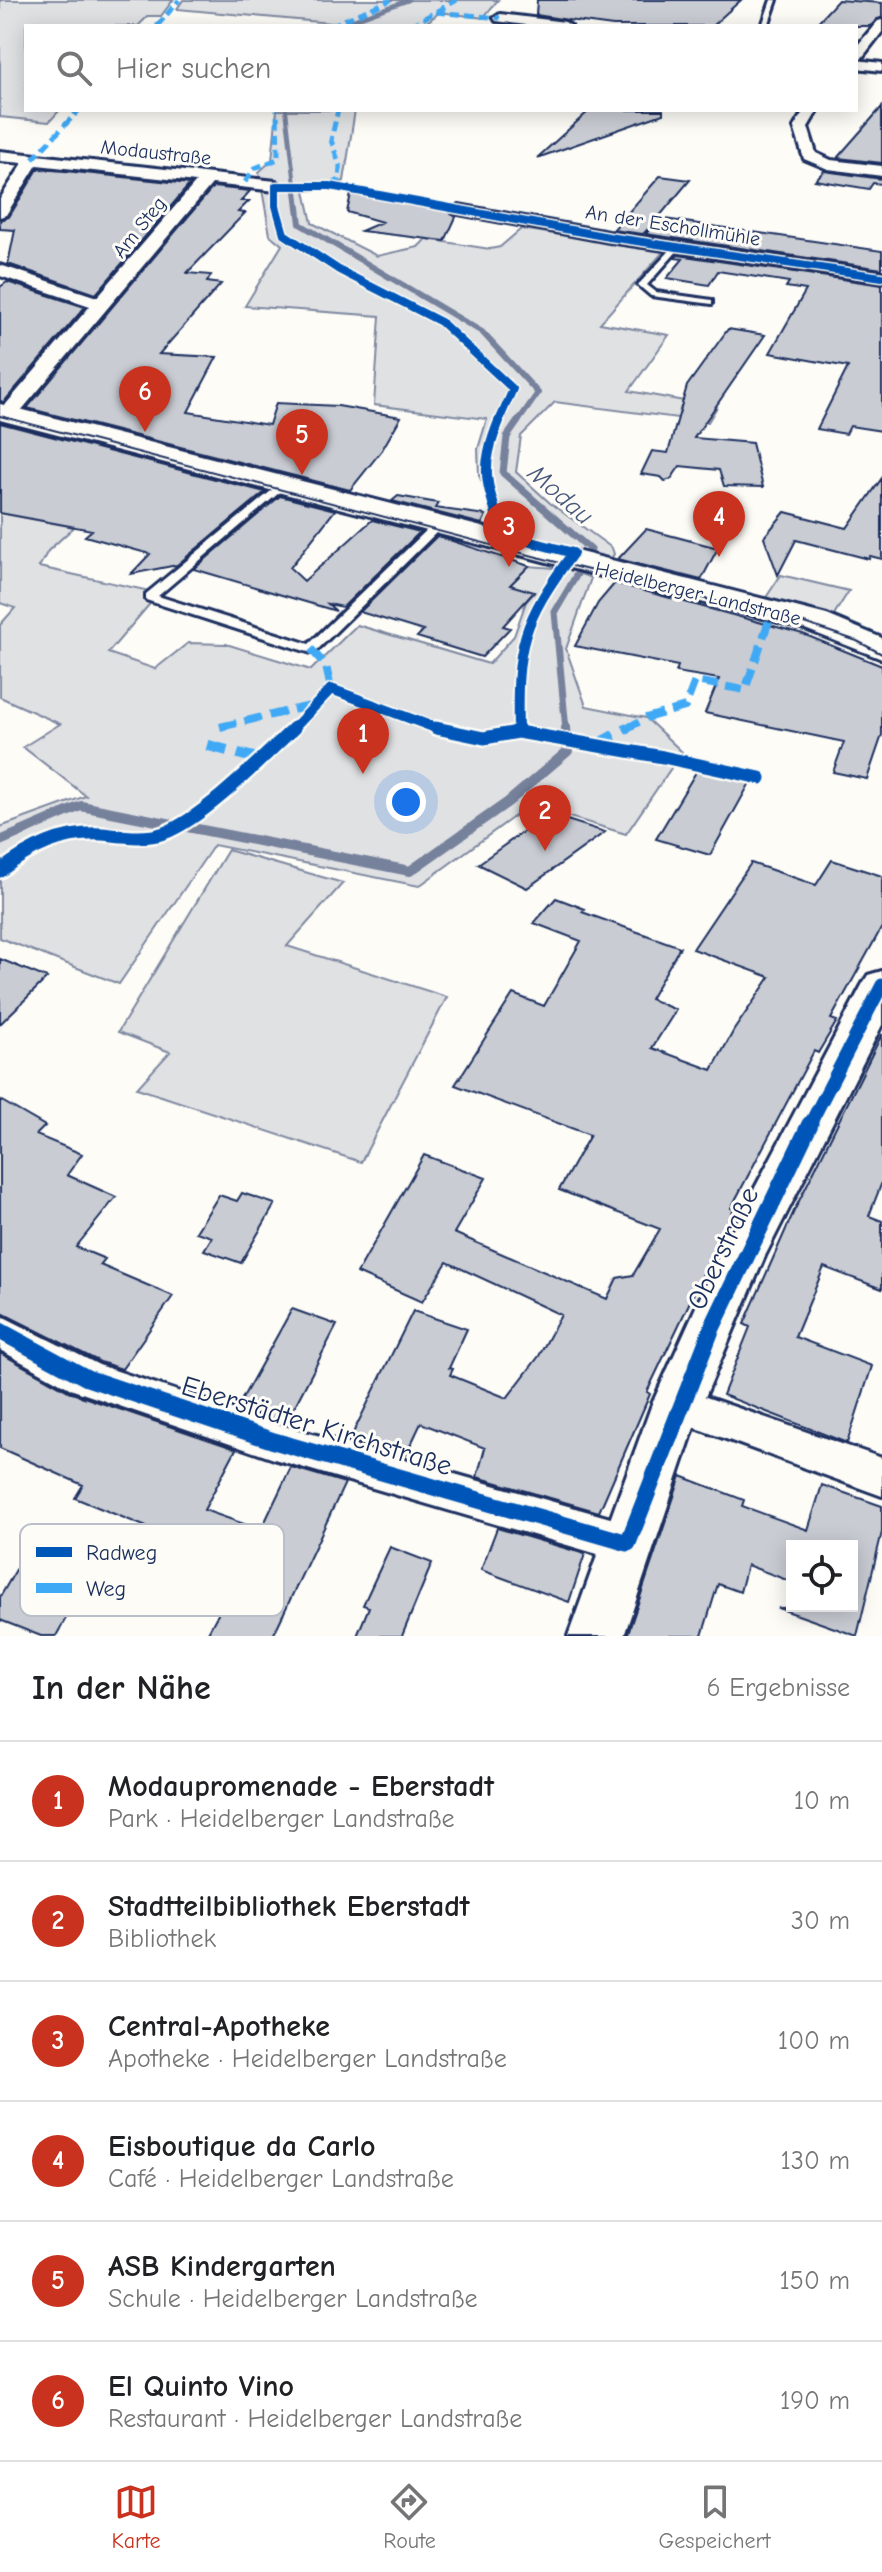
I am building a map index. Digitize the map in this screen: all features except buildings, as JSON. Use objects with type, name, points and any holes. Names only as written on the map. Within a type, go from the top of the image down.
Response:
[{"type":"street","points":[[500,18],[549,24]]},
{"type":"street","points":[[858,54],[882,24]]},
{"type":"street","points":[[858,64],[882,67]]},
{"type":"street","points":[[810,112],[801,127],[811,158],[828,164],[882,171]]},
{"type":"street","name":"Modaustraße","points":[[0,156],[276,186]]},
{"type":"street","points":[[0,212],[33,159]]},
{"type":"street","name":"Am Steg","points":[[4,413],[103,305],[209,177]]},
{"type":"street","name":"An der Eschollmühle","points":[[459,210],[882,277]]},
{"type":"street","points":[[1,272],[103,305]]},
{"type":"street","name":"Heidelberger Landstraße","points":[[4,413],[607,570],[875,636]]},
{"type":"street","name":"Oberstraße","points":[[596,1636],[677,1404],[742,1256],[882,985]]},
{"type":"street","name":"Eberstädter Kirchstraße","points":[[0,1331],[87,1378],[274,1441],[628,1543]]},
{"type":"street","points":[[677,1404],[882,1477]]},
{"type":"lane","points":[[766,24],[774,0]]},
{"type":"lane","points":[[677,246],[647,276],[644,288],[664,296],[709,302]]},
{"type":"lane","points":[[282,485],[150,597],[311,649],[437,526]]},
{"type":"shaded area","points":[[0,0],[173,0],[161,16],[148,16],[140,24],[24,24],[24,112],[58,112],[49,122],[0,117]]},
{"type":"shaded area","points":[[183,0],[498,0],[483,18],[440,12],[425,24],[330,24],[177,9]]},
{"type":"shaded area","points":[[277,112],[355,112],[344,181],[329,189],[305,191],[312,223],[377,256],[418,247],[426,239],[490,249],[500,247],[521,229],[665,250],[600,323],[669,335],[629,391],[717,407],[708,422],[555,402],[521,436],[516,472],[550,503],[612,548],[614,554],[610,560],[571,549],[567,553],[490,533],[497,523],[479,475],[478,449],[487,419],[374,405],[380,316],[245,306],[282,245],[270,235],[259,172],[272,160]]},
{"type":"shaded area","points":[[0,513],[74,527],[48,551],[39,567],[159,593],[108,653],[155,669],[188,643],[226,644],[311,670],[357,625],[489,664],[514,636],[526,602],[534,593],[510,585],[529,566],[568,569],[591,578],[566,649],[586,706],[646,718],[682,752],[626,834],[530,805],[419,886],[214,845],[119,984],[0,938],[0,827],[86,796],[23,747],[60,724],[0,697],[0,625],[15,608],[0,603]]},
{"type":"shaded area","points":[[781,575],[849,591],[833,616],[765,599]]},
{"type":"shaded area","points":[[228,850],[343,883],[287,946],[447,997],[361,1162],[137,1088],[170,1052],[118,1032]]},
{"type":"waterway","name":"Modau","points":[[349,24],[409,0]]},
{"type":"waterway","name":"Modau","points":[[286,112],[295,185]]},
{"type":"waterway","name":"Modau","points":[[295,183],[300,224],[482,332],[538,393],[517,423]]},
{"type":"waterway","name":"Modau","points":[[518,421],[507,437],[503,473],[591,550],[555,612],[566,730]]},
{"type":"waterway","name":"Modau","points":[[0,841],[81,806],[410,871],[508,802],[568,751],[566,728]]},
{"type":"tram line","points":[[0,416],[564,564],[804,623],[857,641],[882,654]]},
{"type":"marked path","points":[[159,24],[179,0]]},
{"type":"marked path","points":[[335,24],[391,0]]},
{"type":"marked path","points":[[414,24],[457,0]]},
{"type":"marked path","points":[[436,12],[500,18]]},
{"type":"marked path","points":[[33,159],[77,112]]},
{"type":"marked path","points":[[245,182],[255,168],[278,159],[277,112]]},
{"type":"marked path","points":[[330,186],[339,180],[340,166],[331,140],[338,112]]},
{"type":"marked path","points":[[596,745],[646,718],[685,707],[695,681],[745,690],[772,612]]},
{"type":"marked path","points":[[311,649],[326,666],[331,689]]},
{"type":"marked path","points":[[220,727],[314,705]]},
{"type":"marked path","points":[[207,745],[259,759]]},
{"type":"cycle path","points":[[518,732],[516,678],[519,653],[530,622],[545,594],[573,553],[497,533],[498,516],[488,485],[488,460],[493,435],[513,389],[441,322],[339,270],[284,234],[276,206],[276,186],[330,186],[609,237],[882,277]]},
{"type":"cycle path","points":[[0,871],[31,850],[57,838],[77,834],[151,835],[178,826],[250,768],[331,689],[445,731],[484,738],[518,732],[663,757],[760,778]]},
{"type":"cycle path","points":[[0,1331],[87,1378],[274,1441],[628,1543],[712,1328],[811,1121],[882,985]]},
{"type":"place","name":"El Quinto Vino","points":[[145,432]]},
{"type":"place","name":"ASB Kindergarten","points":[[302,475]]},
{"type":"place","name":"Eisboutique da Carlo","points":[[719,557]]},
{"type":"place","name":"Central-Apotheke","points":[[509,567]]},
{"type":"place","name":"Modaupromenade - Eberstadt","points":[[363,774]]},
{"type":"place","name":"Stadtteilbibliothek Eberstadt","points":[[545,851]]}]
